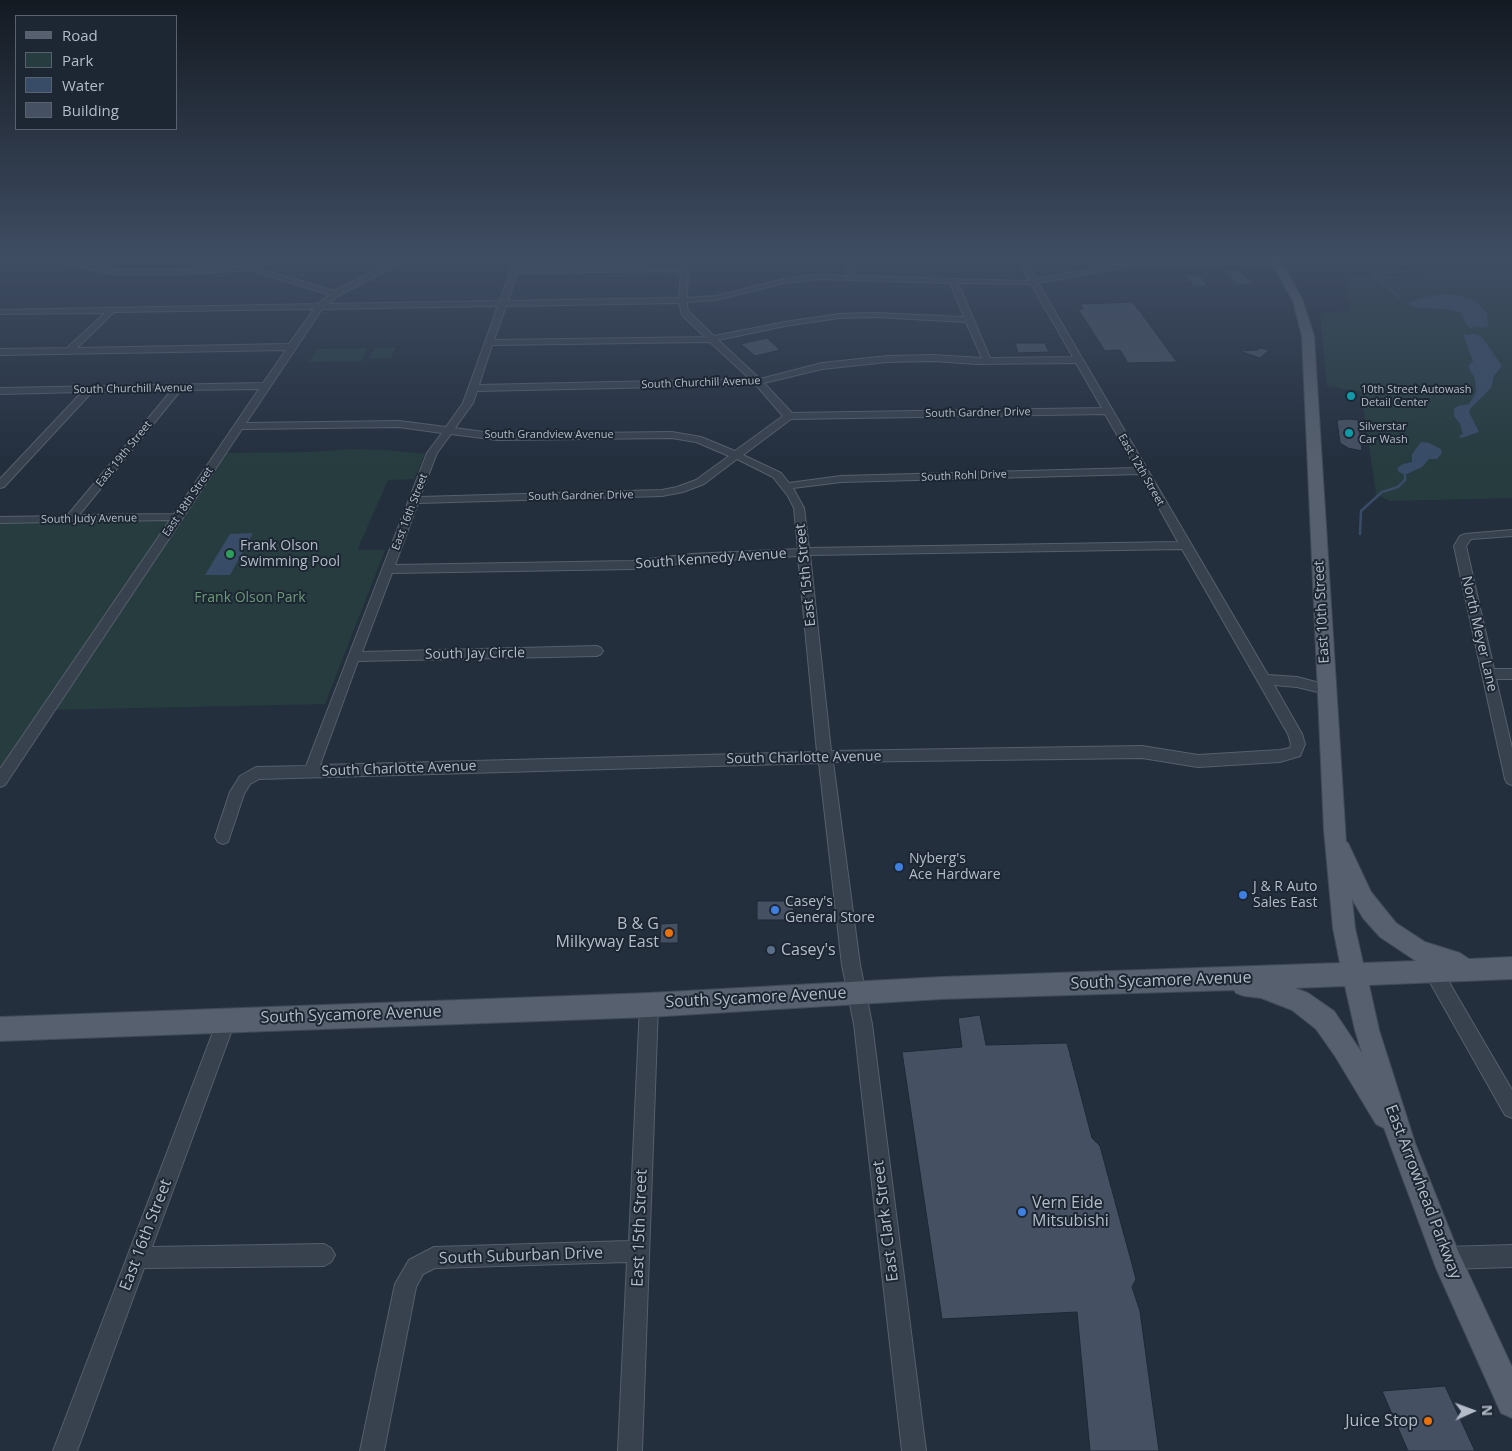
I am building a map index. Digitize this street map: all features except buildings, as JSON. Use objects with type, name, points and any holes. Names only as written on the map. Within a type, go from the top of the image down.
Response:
[{"type":"main road","name":"East 10th Street","points":[[1306,326],[1338,886],[1344,928],[1354,974]]},
{"type":"main road","points":[[1335,837],[1357,886],[1371,911],[1388,930],[1408,945],[1433,971]]},
{"type":"main road","points":[[1408,945],[1434,956],[1479,969]]},
{"type":"main road","name":"South Sycamore Avenue","points":[[0,1029],[649,1005],[857,992],[1512,968]]},
{"type":"main road","name":"East Arrowhead Parkway","points":[[1354,974],[1367,1030],[1402,1143],[1446,1258],[1512,1402]]},
{"type":"main road","points":[[1188,980],[1261,987],[1300,1001],[1325,1020],[1344,1047],[1402,1143]]},
{"type":"street","points":[[70,350],[96,326]]},
{"type":"street","name":"East 18th Street","points":[[0,781],[307,326]]},
{"type":"street","name":"East 16th Street","points":[[311,772],[353,657],[432,453],[462,413],[495,326]]},
{"type":"street","points":[[696,326],[758,382],[789,416],[736,455]]},
{"type":"street","points":[[489,343],[711,339],[777,326]]},
{"type":"street","points":[[972,326],[987,361]]},
{"type":"street","name":"East 12th Street","points":[[1058,326],[1295,734],[1298,744],[1295,752]]},
{"type":"street","points":[[0,352],[293,347]]},
{"type":"street","name":"South Churchill Avenue","points":[[473,388],[758,382],[822,366],[868,360],[915,358],[987,361],[1078,360]]},
{"type":"street","name":"South Churchill Avenue","points":[[0,392],[266,386]]},
{"type":"street","name":"East 19th Street","points":[[70,519],[177,389]]},
{"type":"street","points":[[0,485],[89,390]]},
{"type":"street","name":"South Gardner Drive","points":[[789,416],[1107,411]]},
{"type":"street","name":"South Grandview Avenue","points":[[239,426],[399,424],[498,437],[672,435],[698,439],[736,455]]},
{"type":"street","name":"South Gardner Drive","points":[[415,500],[662,493],[680,490],[700,482],[736,455]]},
{"type":"street","name":"East 15th Street","points":[[736,455],[768,469],[787,486],[799,508],[825,757],[851,965],[857,992]]},
{"type":"street","name":"South Rohl Drive","points":[[787,486],[841,479],[1142,471]]},
{"type":"street","name":"South Judy Avenue","points":[[0,520],[178,517]]},
{"type":"street","name":"North Meyer Lane","points":[[1512,533],[1469,536],[1464,538],[1460,546],[1512,779]]},
{"type":"street","name":"South Kennedy Avenue","points":[[388,569],[632,565],[692,558],[804,552],[1185,545]]},
{"type":"street","name":"South Jay Circle","points":[[353,657],[597,652]]},
{"type":"street","points":[[1488,674],[1512,674]]},
{"type":"street","points":[[1264,680],[1297,682],[1326,689]]},
{"type":"street","name":"South Charlotte Avenue","points":[[223,837],[237,792],[244,780],[256,773],[825,757],[1142,752],[1198,761],[1280,756],[1295,752]]},
{"type":"street","points":[[1433,971],[1512,1108]]},
{"type":"street","name":"East Clark Street","points":[[857,992],[863,1024],[914,1451]]},
{"type":"street","name":"East 15th Street","points":[[630,1451],[649,1005]]},
{"type":"street","name":"East 16th Street","points":[[65,1451],[227,1020]]},
{"type":"street","name":"South Suburban Drive","points":[[372,1451],[406,1284],[416,1267],[434,1258],[639,1251]]},
{"type":"street","points":[[138,1258],[324,1255]]},
{"type":"street","points":[[1446,1258],[1512,1256]]},
{"type":"green space","points":[[1321,326],[1512,326],[1512,498],[1390,501],[1376,494],[1361,392],[1327,386]]},
{"type":"green space","points":[[396,347],[391,358],[369,359],[375,348]]},
{"type":"green space","points":[[368,348],[361,361],[309,362],[318,349]]},
{"type":"green space","name":"Frank Olson Park","points":[[352,449],[425,454],[414,479],[388,480],[359,546],[358,550],[385,550],[325,704],[48,710],[0,781],[0,520],[178,517],[227,453],[308,452]]},
{"type":"water","points":[[1468,326],[1490,326],[1483,328],[1473,326],[1473,329]]},
{"type":"water","points":[[1472,333],[1482,337],[1502,366],[1494,376],[1491,388],[1470,409],[1469,412],[1479,432],[1461,438],[1459,436],[1463,434],[1460,424],[1454,416],[1454,409],[1458,406],[1469,404],[1476,393],[1475,379],[1468,366],[1473,361],[1463,334],[1470,335]]},
{"type":"water","points":[[1421,442],[1429,443],[1441,449],[1442,453],[1437,459],[1429,459],[1422,467],[1405,475],[1399,472],[1397,468],[1412,462],[1412,454]]},
{"type":"water","name":"Frank Olson Swimming Pool","points":[[253,533],[230,575],[205,575],[230,534]]},
{"type":"waterway","points":[[1360,534],[1361,511],[1382,492],[1398,487],[1405,480],[1405,475]]},
{"type":"place","name":"10th Street Autowash Detail Center","points":[[1351,396]]},
{"type":"place","name":"Silverstar Car Wash","points":[[1349,433]]},
{"type":"place","name":"Frank Olson Swimming Pool","points":[[230,554]]},
{"type":"place","name":"Nyberg's Ace Hardware","points":[[899,867]]},
{"type":"place","name":"J & R Auto Sales East","points":[[1243,895]]},
{"type":"place","name":"Casey's General Store","points":[[775,910]]},
{"type":"place","name":"B & G Milkyway East","points":[[669,933]]},
{"type":"place","name":"Casey's","points":[[771,950]]},
{"type":"place","name":"Vern Eide Mitsubishi","points":[[1022,1212]]},
{"type":"place","name":"Juice Stop","points":[[1428,1421]]}]
